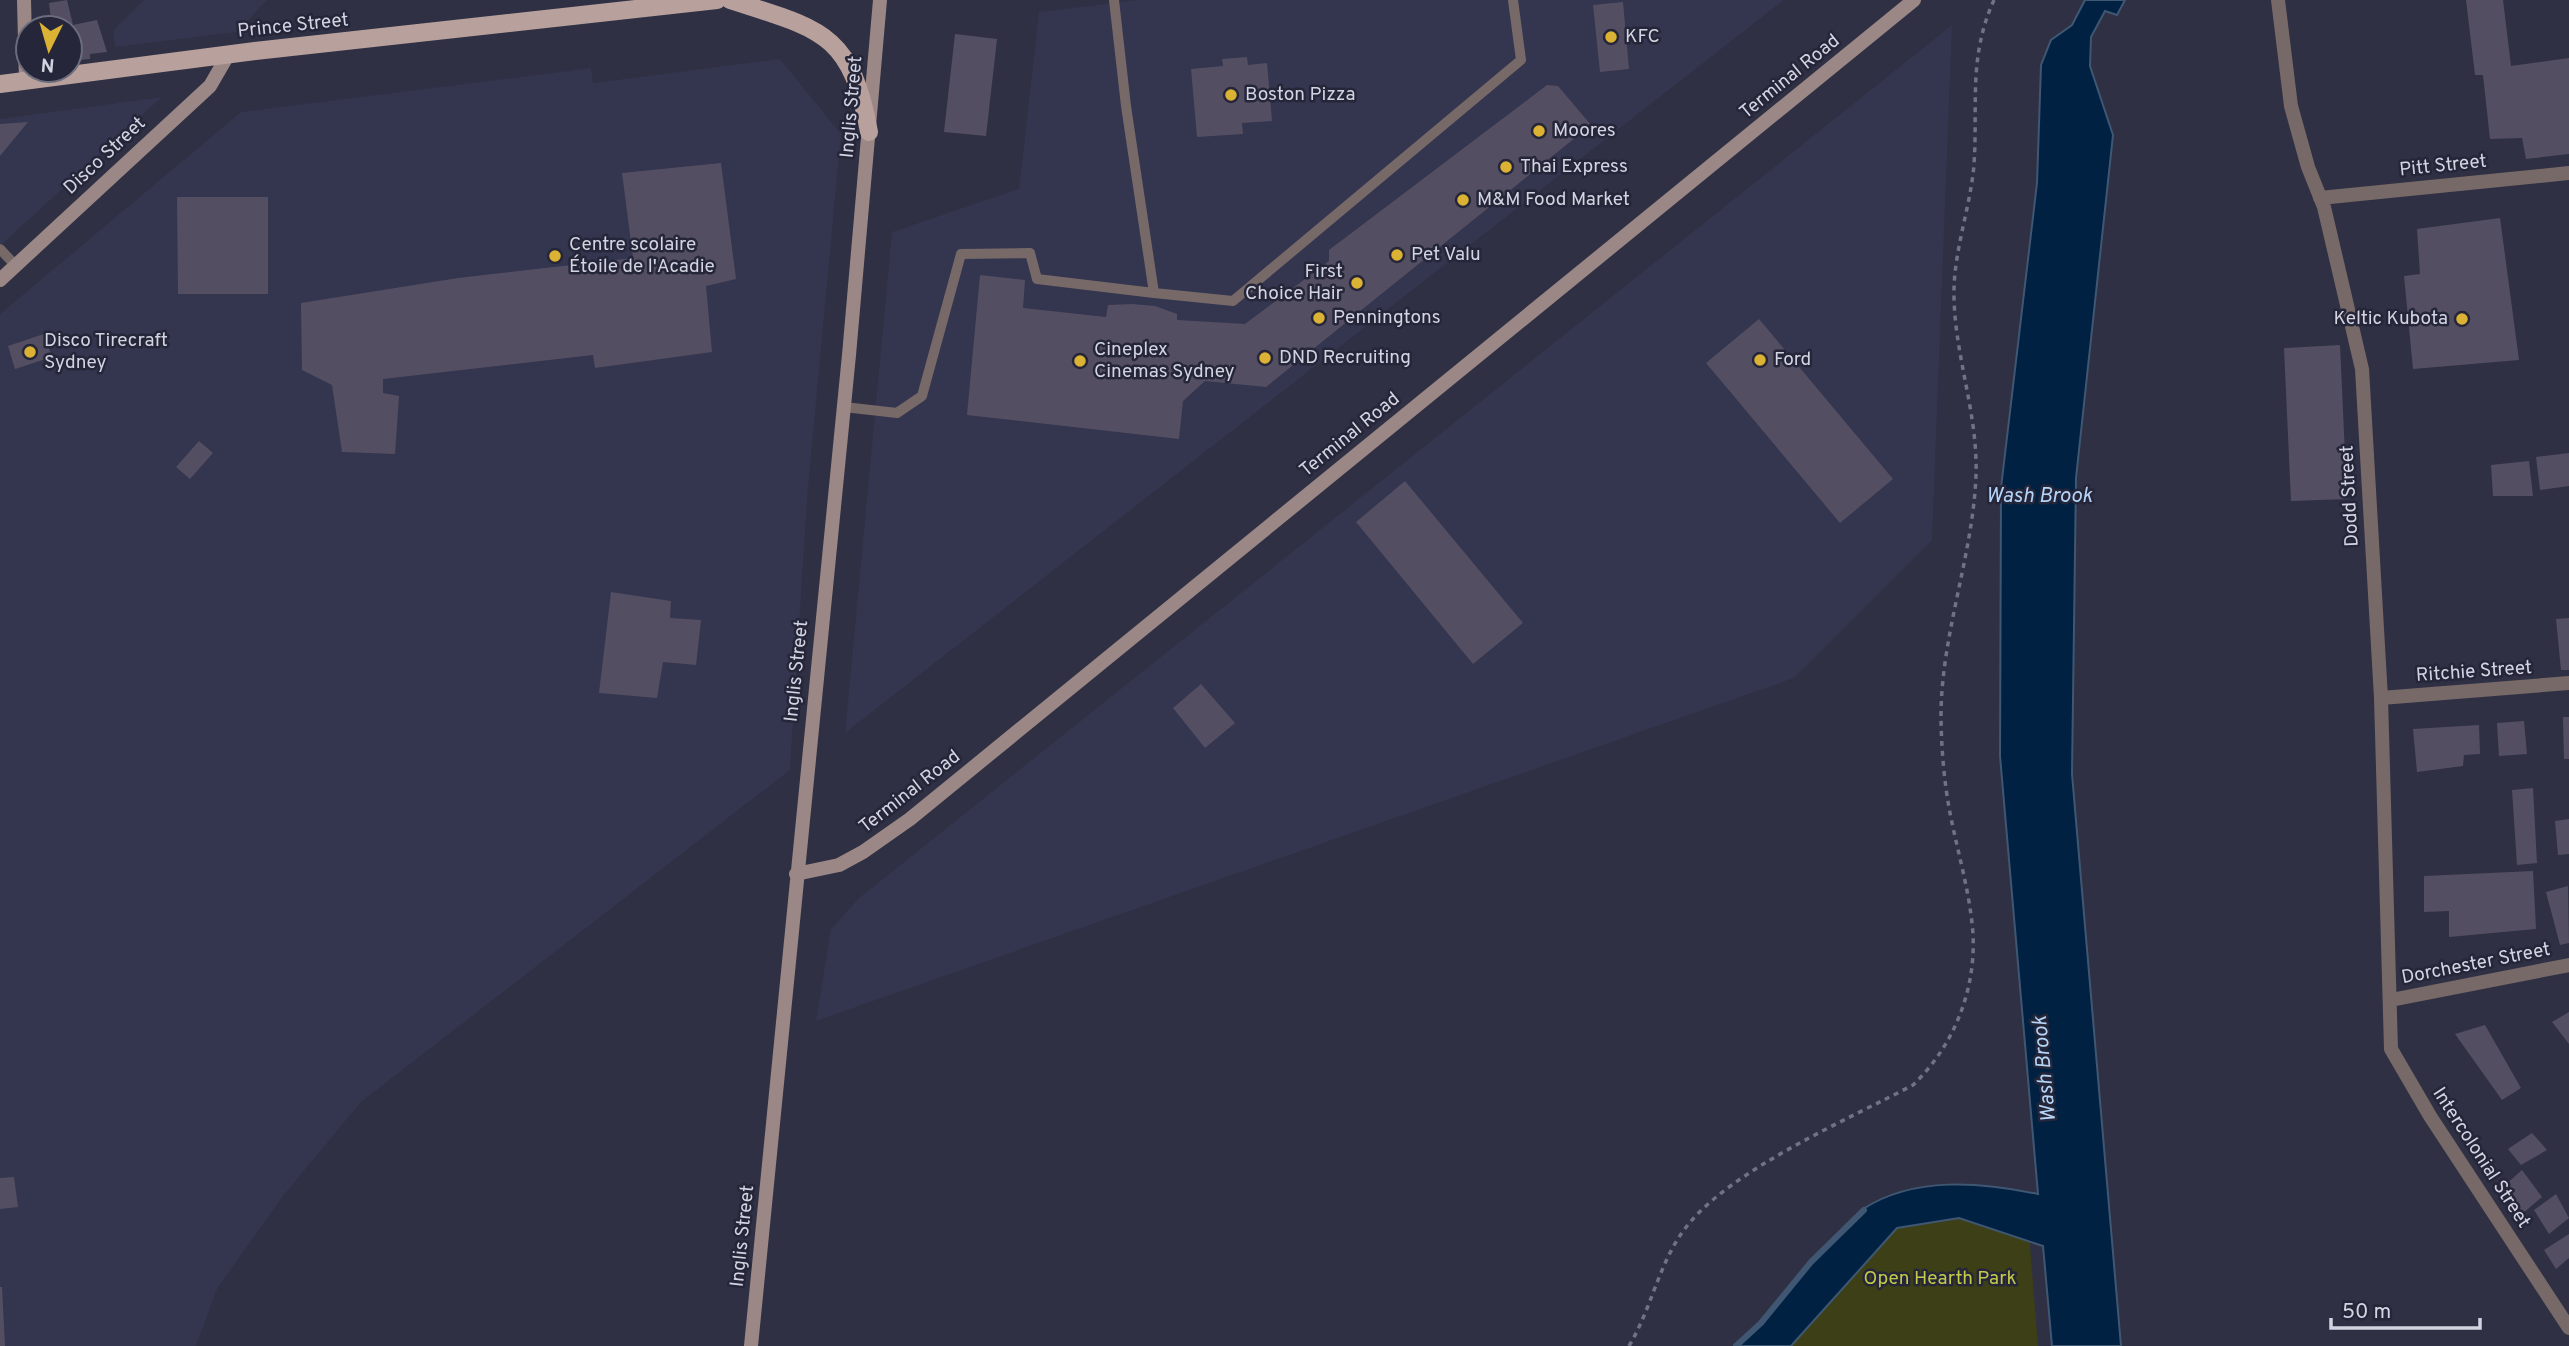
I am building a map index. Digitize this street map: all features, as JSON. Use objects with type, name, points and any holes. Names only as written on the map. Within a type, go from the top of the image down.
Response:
[{"type":"main road","name":"Prince Street","points":[[84,74],[717,0]]},
{"type":"main road","points":[[730,0],[801,23],[826,36],[859,82],[869,132]]},
{"type":"street","name":"Inglis Street","points":[[751,1346],[844,407],[880,0]]},
{"type":"street","name":"Terminal Road","points":[[796,874],[839,865],[863,852],[909,819],[1914,0]]},
{"type":"street","name":"Dodd Street","points":[[2278,0],[2291,106],[2320,198],[2362,369],[2381,698],[2391,1000]]},
{"type":"street","name":"Disco Street","points":[[0,280],[210,86],[228,55]]},
{"type":"street","name":"Pitt Street","points":[[2320,198],[2569,173]]},
{"type":"street","name":"Ritchie Street","points":[[2381,698],[2569,683]]},
{"type":"street","name":"Dorchester Street","points":[[2391,1000],[2569,965]]},
{"type":"street","name":"Intercolonial Street","points":[[2391,1000],[2390,1042],[2397,1063],[2569,1328]]},
{"type":"lane","points":[[1114,0],[1126,107],[1154,293]]},
{"type":"lane","points":[[844,407],[897,413],[922,396],[961,254],[1030,253],[1037,279],[1233,302],[1521,60],[1513,0]]},
{"type":"lane","points":[[0,249],[16,266]]},
{"type":"path","points":[[1629,1346],[1672,1249],[1688,1224],[1737,1179],[1913,1085],[1934,1065],[1954,1030],[1969,988],[1972,924],[1949,809],[1941,713],[1946,660],[1975,495],[1977,446],[1954,299],[1956,255],[1974,166],[1973,84],[1982,26],[1994,0]]},
{"type":"shaded area","points":[[144,0],[267,0],[237,32],[115,47],[113,30]]},
{"type":"shaded area","points":[[1137,0],[1784,0],[845,733],[892,232],[1019,189],[1039,12]]},
{"type":"shaded area","points":[[1952,25],[1932,540],[1794,678],[816,1021],[831,929],[859,898]]},
{"type":"shaded area","points":[[780,59],[841,134],[807,499],[790,770],[361,1102],[283,1196],[217,1289],[196,1346],[0,1346],[0,314],[241,112],[591,68],[593,83]]},
{"type":"shaded area","points":[[162,97],[0,246],[0,119]]},
{"type":"green space","name":"Open Hearth Park","points":[[1950,1209],[2029,1234],[2038,1346],[1736,1346],[1865,1222]]},
{"type":"water","name":"Wash Brook","points":[[2085,0],[2125,0],[2117,15],[2105,11],[2091,37],[2090,66],[2113,135],[2076,478],[2072,774],[2121,1346],[2052,1346],[2043,1246],[1959,1218],[1897,1228],[1791,1346],[1736,1346],[1851,1220],[1863,1209],[1883,1198],[1904,1191],[1948,1185],[1994,1187],[2038,1194],[2000,756],[2001,488],[2037,183],[2041,65],[2051,40],[2072,25]]},
{"type":"building","points":[[67,0],[70,14],[50,14],[49,3]]},
{"type":"building","points":[[2466,0],[2503,0],[2511,66],[2569,58],[2569,154],[2526,159],[2522,138],[2490,139],[2483,75],[2475,75]]},
{"type":"building","name":"KFC","points":[[1623,2],[1629,69],[1600,72],[1593,5]]},
{"type":"building","points":[[97,20],[107,52],[90,54],[90,59],[84,60],[84,23]]},
{"type":"building","points":[[955,34],[997,39],[986,136],[944,132]]},
{"type":"building","name":"Boston Pizza","points":[[1247,57],[1248,65],[1267,63],[1272,121],[1242,123],[1243,134],[1197,137],[1191,69],[1223,66],[1222,59]]},
{"type":"building","points":[[1547,85],[1558,86],[1591,125],[1266,387],[1205,381],[1183,401],[1179,439],[967,415],[980,275],[1025,280],[1023,308],[1106,317],[1108,305],[1132,304],[1155,306],[1177,314],[1177,320],[1245,324],[1329,261],[1329,250]]},
{"type":"building","points":[[28,122],[0,156],[0,124]]},
{"type":"building","name":"Centre scolaire Étoile de l'Acadie","points":[[721,163],[736,279],[706,286],[712,352],[595,368],[593,355],[383,379],[383,393],[399,396],[395,454],[342,452],[332,385],[302,370],[301,303],[458,278],[633,258],[622,173]]},
{"type":"building","points":[[177,197],[268,197],[268,294],[178,294]]},
{"type":"building","points":[[2500,218],[2519,360],[2413,369],[2404,276],[2420,274],[2417,229]]},
{"type":"building","points":[[1759,319],[1893,479],[1840,523],[1706,363]]},
{"type":"building","name":"Disco Tirecraft Sydney","points":[[44,334],[52,357],[15,369],[8,346]]},
{"type":"building","points":[[2340,345],[2347,499],[2291,501],[2284,348]]},
{"type":"building","points":[[199,441],[213,453],[190,479],[176,467]]},
{"type":"building","points":[[2569,453],[2569,486],[2540,490],[2536,457]]},
{"type":"building","points":[[2529,461],[2533,496],[2493,496],[2491,465]]},
{"type":"building","points":[[1405,481],[1523,623],[1473,664],[1356,522]]},
{"type":"building","points":[[611,592],[671,601],[670,618],[701,620],[696,665],[663,662],[657,698],[599,693]]},
{"type":"building","points":[[2569,618],[2569,670],[2561,670],[2556,619]]},
{"type":"building","points":[[1201,684],[1235,723],[1205,748],[1173,708]]},
{"type":"building","points":[[2563,717],[2569,717],[2569,759],[2564,759]]},
{"type":"building","points":[[2524,721],[2527,754],[2499,756],[2497,723]]},
{"type":"building","points":[[2479,725],[2480,754],[2464,755],[2463,766],[2417,772],[2413,729]]},
{"type":"building","points":[[2533,788],[2537,863],[2517,865],[2512,790]]},
{"type":"building","points":[[2569,819],[2569,854],[2558,855],[2555,821]]},
{"type":"building","points":[[2533,871],[2536,929],[2449,937],[2449,911],[2424,912],[2424,876]]},
{"type":"building","points":[[2568,886],[2569,943],[2560,945],[2546,892]]},
{"type":"building","points":[[2569,1012],[2569,1044],[2552,1022]]},
{"type":"building","points":[[2485,1025],[2521,1088],[2502,1100],[2455,1034]]},
{"type":"building","points":[[2532,1133],[2547,1150],[2521,1165],[2508,1149]]},
{"type":"building","points":[[2522,1170],[2542,1197],[2523,1213],[2503,1187]]},
{"type":"building","points":[[14,1177],[18,1207],[0,1209],[0,1178]]},
{"type":"building","points":[[2556,1194],[2569,1218],[2549,1234],[2534,1210]]},
{"type":"building","points":[[2569,1234],[2569,1258],[2556,1269],[2544,1250]]},
{"type":"building","points":[[2,1287],[5,1346],[0,1346]]},
{"type":"waterway","points":[[1736,1346],[1761,1323],[1811,1262],[1864,1210]]},
{"type":"place","name":"KFC","points":[[1611,37]]},
{"type":"place","name":"Boston Pizza","points":[[1231,95]]},
{"type":"place","name":"Moores","points":[[1539,131]]},
{"type":"place","name":"Thai Express","points":[[1506,167]]},
{"type":"place","name":"M&M Food Market","points":[[1463,200]]},
{"type":"place","name":"Pet Valu","points":[[1397,255]]},
{"type":"place","name":"Centre scolaire Étoile de l'Acadie","points":[[555,256]]},
{"type":"place","name":"First Choice Hair","points":[[1357,283]]},
{"type":"place","name":"Penningtons","points":[[1319,318]]},
{"type":"place","name":"Keltic Kubota","points":[[2462,319]]},
{"type":"place","name":"Disco Tirecraft Sydney","points":[[30,352]]},
{"type":"place","name":"DND Recruiting","points":[[1265,358]]},
{"type":"place","name":"Ford","points":[[1760,360]]},
{"type":"place","name":"Cineplex Cinemas Sydney","points":[[1080,361]]}]
